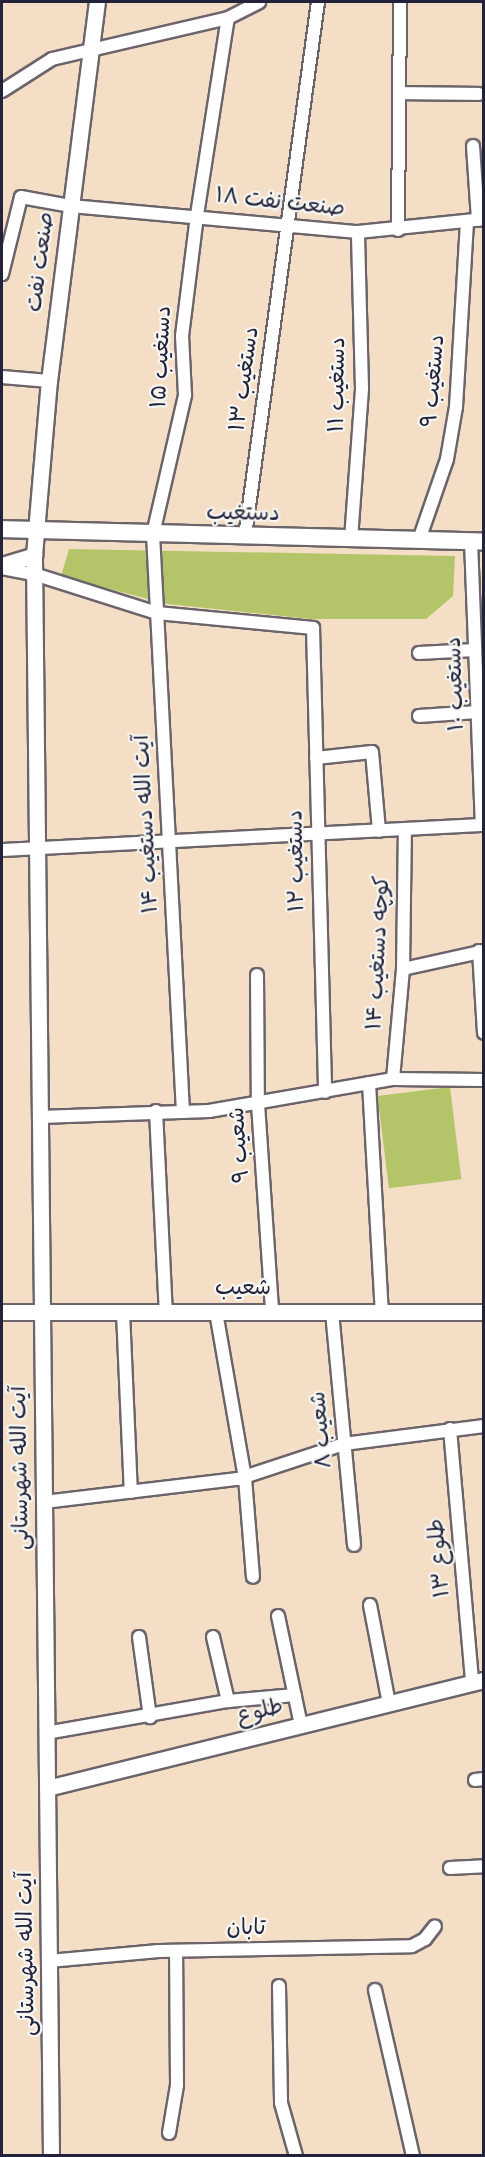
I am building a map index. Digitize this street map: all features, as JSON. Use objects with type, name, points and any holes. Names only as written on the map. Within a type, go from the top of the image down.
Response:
[{"type":"main road","name":"دستغیب","points":[[2,529],[477,542]]},
{"type":"street","name":"صنعت نفت","points":[[35,529],[49,381],[97,2]]},
{"type":"street","points":[[2,91],[52,59],[90,52],[228,18],[259,2]]},
{"type":"street","name":"دستغیب ۱۳","points":[[245,536],[318,2]]},
{"type":"street","points":[[398,230],[400,2]]},
{"type":"street","name":"دستغیب ۱۵","points":[[153,534],[185,395],[182,336],[197,216],[228,18]]},
{"type":"street","points":[[399,93],[479,94]]},
{"type":"street","name":"دستغیب ۹","points":[[419,540],[447,459],[456,407],[476,220],[473,146]]},
{"type":"street","name":"صنعت نفت ۱۸","points":[[2,274],[21,197],[71,206],[358,232],[398,230],[476,220]]},
{"type":"street","name":"دستغیب ۱۱","points":[[351,539],[362,388],[358,232]]},
{"type":"street","points":[[2,377],[49,381]]},
{"type":"street","name":"آیت الله شهرستانی","points":[[35,529],[51,2156]]},
{"type":"street","name":"آیت الله دستغیب ۱۴","points":[[153,534],[183,1112]]},
{"type":"street","name":"دستغیب ۱۰","points":[[477,542],[475,650],[483,825]]},
{"type":"street","points":[[2,567],[34,555]]},
{"type":"street","points":[[2,567],[34,574],[157,614]]},
{"type":"street","name":"دستغیب ۱۲","points":[[157,614],[313,628],[325,1092]]},
{"type":"street","points":[[419,653],[475,650]]},
{"type":"street","points":[[419,716],[478,712]]},
{"type":"street","points":[[316,758],[372,752],[379,831]]},
{"type":"street","points":[[2,850],[483,825]]},
{"type":"street","name":"کوچه دستغیب ۱۴","points":[[393,1079],[403,969],[405,829]]},
{"type":"street","points":[[403,969],[481,951],[483,1034]]},
{"type":"street","name":"شعیب ۹","points":[[257,975],[258,1104],[272,1312]]},
{"type":"street","points":[[40,1117],[156,1111],[183,1112],[258,1104],[393,1079],[483,1080]]},
{"type":"street","points":[[369,1083],[382,1312]]},
{"type":"street","points":[[156,1111],[166,1312]]},
{"type":"street","name":"شعیب","points":[[2,1312],[483,1312]]},
{"type":"street","points":[[123,1312],[131,1492]]},
{"type":"street","points":[[216,1312],[245,1478],[253,1577]]},
{"type":"street","name":"شعیب ۸","points":[[332,1312],[354,1545]]},
{"type":"street","points":[[44,1502],[245,1478],[344,1444],[483,1426]]},
{"type":"street","name":"طلوع ۱۳","points":[[450,1430],[478,1682]]},
{"type":"street","points":[[370,1605],[389,1704]]},
{"type":"street","points":[[278,1616],[301,1725]]},
{"type":"street","points":[[139,1637],[150,1717]]},
{"type":"street","points":[[213,1637],[228,1701]]},
{"type":"street","name":"طلوع","points":[[47,1788],[478,1682]]},
{"type":"street","points":[[46,1733],[150,1717],[228,1701],[295,1695]]},
{"type":"street","points":[[450,1868],[483,1866]]},
{"type":"street","name":"تابان","points":[[49,1962],[176,1951],[412,1946],[425,1939],[435,1926]]},
{"type":"street","points":[[169,2133],[177,2085],[176,1951]]},
{"type":"street","points":[[279,1986],[281,2103],[296,2156]]},
{"type":"street","points":[[375,1990],[413,2156]]},
{"type":"green space","points":[[69,549],[455,556],[453,596],[426,619],[311,619],[167,604],[61,576]]},
{"type":"green space","points":[[450,1087],[461,1179],[389,1188],[378,1096]]}]
